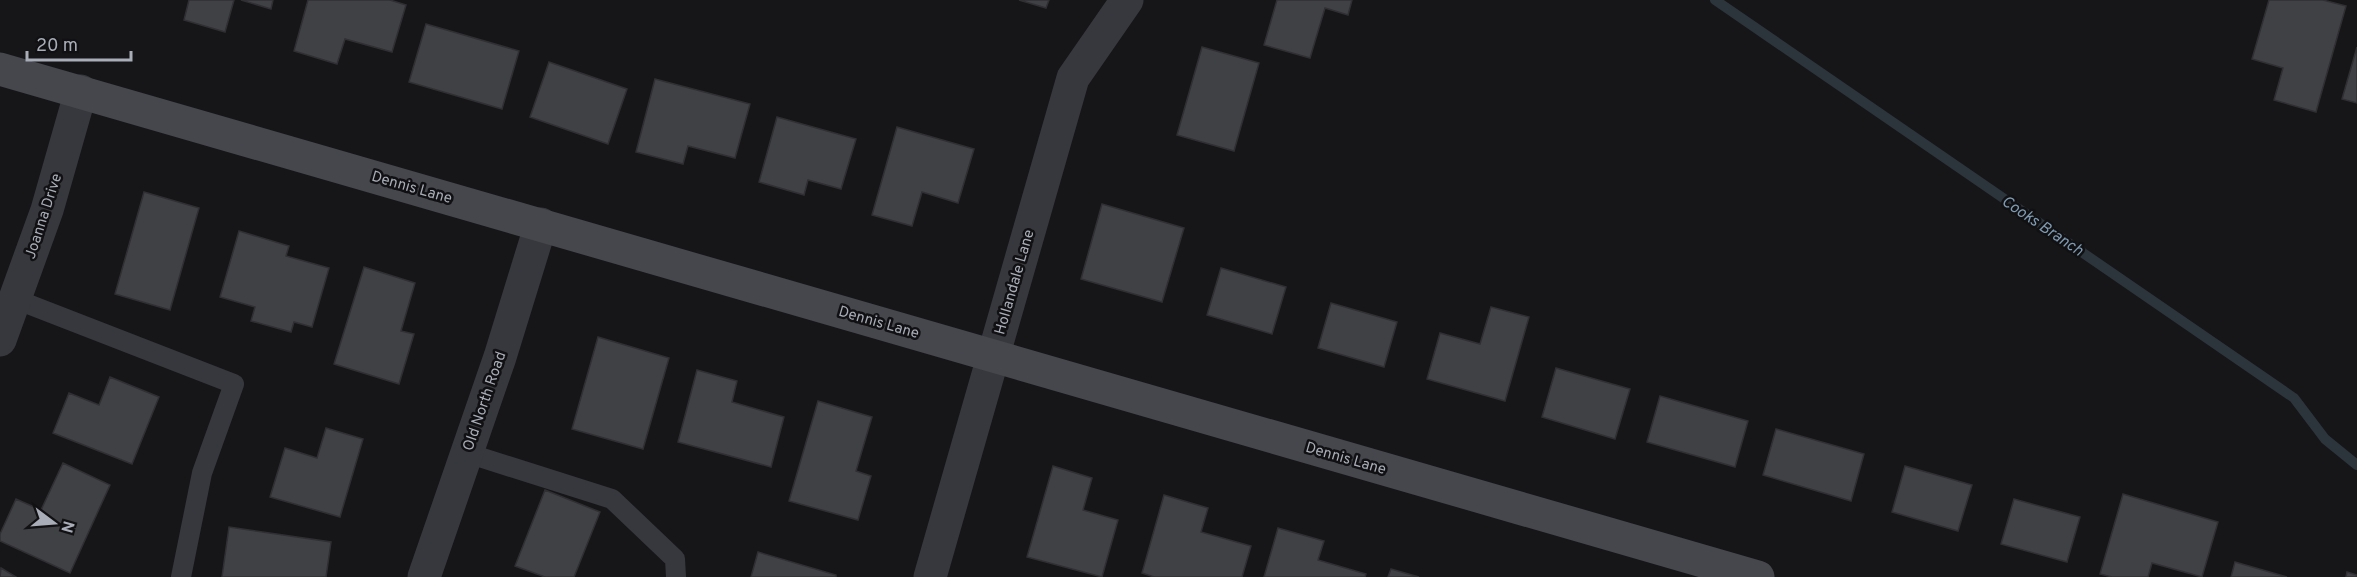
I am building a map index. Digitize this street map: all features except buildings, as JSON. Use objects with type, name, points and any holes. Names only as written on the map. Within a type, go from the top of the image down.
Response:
[{"type":"street","name":"Hollandale Lane","points":[[931,577],[1073,78],[1127,0]]},
{"type":"street","name":"Dennis Lane","points":[[0,69],[1758,577]]},
{"type":"street","name":"Joanna Drive","points":[[0,340],[47,210],[81,91]]},
{"type":"street","name":"Old North Road","points":[[424,577],[467,453],[541,224]]},
{"type":"lane","points":[[15,298],[234,384],[202,473],[181,577]]},
{"type":"lane","points":[[467,453],[612,499],[675,559],[676,577]]},
{"type":"waterway","name":"Cooks Branch","points":[[1715,0],[2294,398],[2325,439],[2357,465]]}]
